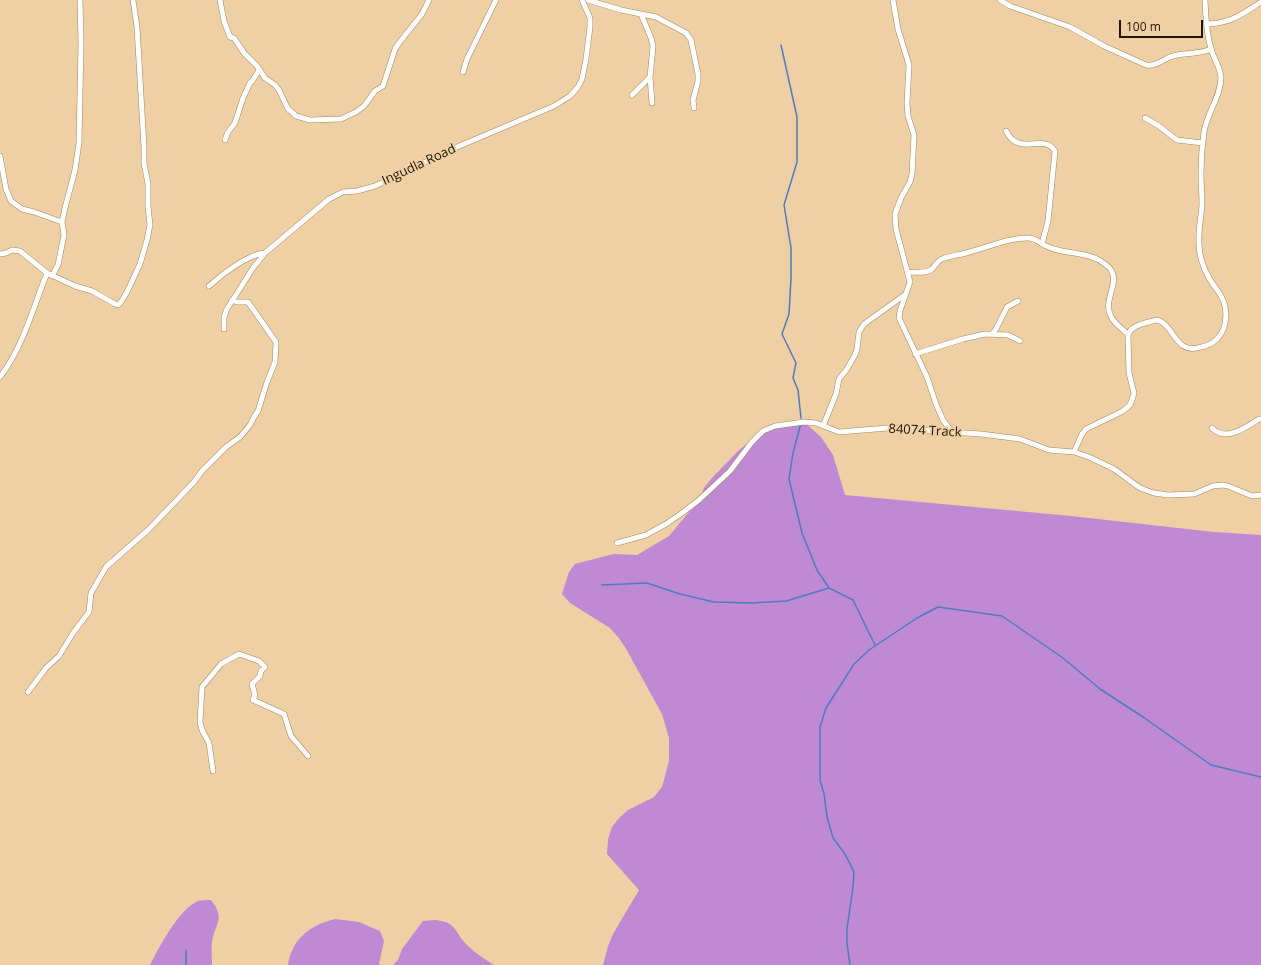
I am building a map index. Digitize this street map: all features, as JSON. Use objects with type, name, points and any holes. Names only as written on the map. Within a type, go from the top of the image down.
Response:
[{"type":"street","points":[[52,276],[58,265],[64,234],[62,222],[75,170],[79,143],[81,43],[80,0]]},
{"type":"street","points":[[0,254],[12,250],[20,251],[46,273],[92,291],[111,303],[118,305],[134,278],[140,264],[150,225],[148,184],[144,163],[137,27],[133,0]]},
{"type":"street","points":[[220,0],[224,21],[230,37],[234,38],[244,53],[260,70],[265,78],[275,85],[288,109],[296,116],[310,120],[341,119],[351,115],[364,106],[375,91],[383,86],[395,49],[422,14],[429,0]]},
{"type":"street","points":[[463,72],[467,59],[496,0]]},
{"type":"street","name":"Ingudla Road","points":[[224,329],[224,314],[253,268],[265,253],[335,195],[375,186],[457,147],[554,106],[566,99],[578,87],[582,79],[586,59],[590,22],[589,15],[582,0]]},
{"type":"street","points":[[588,0],[621,10],[656,17],[686,33],[691,40],[698,74],[698,81],[693,100],[694,108]]},
{"type":"street","points":[[893,0],[898,29],[909,65],[906,103],[908,116],[914,135],[912,174],[910,182],[897,207],[895,221],[910,282],[899,318],[927,377],[943,420],[952,432]]},
{"type":"street","points":[[1000,0],[1014,7],[1070,27],[1100,44],[1146,65],[1152,66],[1173,56],[1201,53],[1211,49]]},
{"type":"street","points":[[1074,452],[1082,434],[1086,429],[1123,411],[1132,401],[1134,393],[1129,373],[1128,334],[1130,330],[1156,320],[1160,321],[1178,342],[1185,347],[1196,349],[1210,344],[1218,338],[1223,328],[1226,315],[1225,304],[1218,290],[1210,280],[1201,261],[1199,246],[1204,130],[1220,82],[1219,68],[1211,49],[1205,0]]},
{"type":"street","points":[[1207,24],[1221,23],[1231,20],[1261,2]]},
{"type":"street","points":[[641,14],[652,42],[653,50],[650,77],[652,103]]},
{"type":"street","points":[[226,140],[228,132],[235,123],[243,98],[250,83],[260,70]]},
{"type":"street","points":[[632,95],[650,77]]},
{"type":"street","points":[[1145,118],[1159,126],[1177,140],[1203,143]]},
{"type":"street","points":[[1006,131],[1012,139],[1019,144],[1028,145],[1045,143],[1050,145],[1055,152],[1048,221],[1042,244]]},
{"type":"street","points":[[0,156],[6,189],[11,200],[22,210],[34,212],[62,222]]},
{"type":"street","points":[[908,272],[928,272],[941,259],[1002,243],[1029,238],[1035,239],[1052,248],[1085,255],[1101,261],[1108,266],[1113,273],[1114,281],[1108,302],[1110,314],[1117,324],[1128,334]]},
{"type":"street","points":[[209,286],[221,276],[253,256],[260,253],[265,253]]},
{"type":"street","points":[[0,377],[10,361],[32,315],[46,273]]},
{"type":"street","points":[[823,426],[836,394],[839,380],[855,355],[860,329],[864,324],[907,293]]},
{"type":"street","points":[[28,692],[46,668],[59,656],[73,633],[89,612],[91,593],[106,567],[148,530],[202,471],[226,447],[240,437],[250,426],[258,411],[275,362],[276,342],[248,302],[237,302],[232,300]]},
{"type":"street","points":[[992,334],[1007,307],[1018,301]]},
{"type":"street","points":[[915,354],[963,339],[992,334],[1008,335],[1020,341]]},
{"type":"street","points":[[1212,428],[1222,434],[1228,434],[1240,431],[1261,419]]},
{"type":"street","name":"84074 Track","points":[[617,543],[646,535],[666,524],[699,500],[730,471],[752,442],[763,431],[775,426],[804,422],[816,423],[839,432],[888,428],[981,434],[1020,439],[1049,450],[1074,452],[1106,464],[1140,488],[1154,493],[1168,495],[1194,494],[1213,486],[1223,485],[1252,496],[1261,495]]},
{"type":"street","points":[[213,771],[209,742],[202,730],[200,722],[202,687],[221,664],[239,654],[259,661],[264,666],[260,676],[252,684],[255,695],[253,700],[284,714],[292,736],[308,756]]},
{"type":"shaded area","points":[[804,422],[821,437],[833,455],[845,495],[1071,516],[1214,532],[1261,535],[1261,965],[603,965],[613,934],[639,890],[607,854],[608,839],[612,827],[619,818],[628,810],[654,797],[662,787],[669,761],[669,738],[662,714],[618,637],[610,628],[570,603],[562,594],[569,572],[575,564],[614,554],[637,555],[669,536],[699,500],[704,488],[711,479],[739,450],[748,443],[752,442],[759,433],[775,426]]},
{"type":"shaded area","points":[[211,900],[218,912],[219,917],[212,942],[212,965],[150,965],[170,929],[183,912],[198,901]]},
{"type":"shaded area","points":[[335,919],[359,922],[380,931],[384,941],[379,964],[382,965],[288,965],[294,948],[304,934],[318,925]]},
{"type":"shaded area","points":[[435,920],[448,923],[452,926],[471,949],[494,965],[393,965],[398,960],[402,949],[423,921]]},
{"type":"waterway","points":[[781,45],[797,117],[797,162],[784,205],[791,248],[791,278],[789,314],[782,334],[796,363],[793,378],[798,390],[801,418]]},
{"type":"waterway","points":[[801,423],[793,453],[789,479],[802,533],[817,570],[829,588],[853,600],[875,645]]},
{"type":"waterway","points":[[602,585],[647,583],[680,594],[714,602],[751,603],[786,601],[829,588]]},
{"type":"waterway","points":[[850,965],[847,929],[854,872],[845,854],[833,838],[827,817],[824,794],[820,780],[820,727],[826,708],[854,664],[869,650],[917,618],[938,607],[1002,616],[1063,658],[1100,689],[1211,765],[1261,777]]},
{"type":"waterway","points":[[186,950],[186,965]]}]
